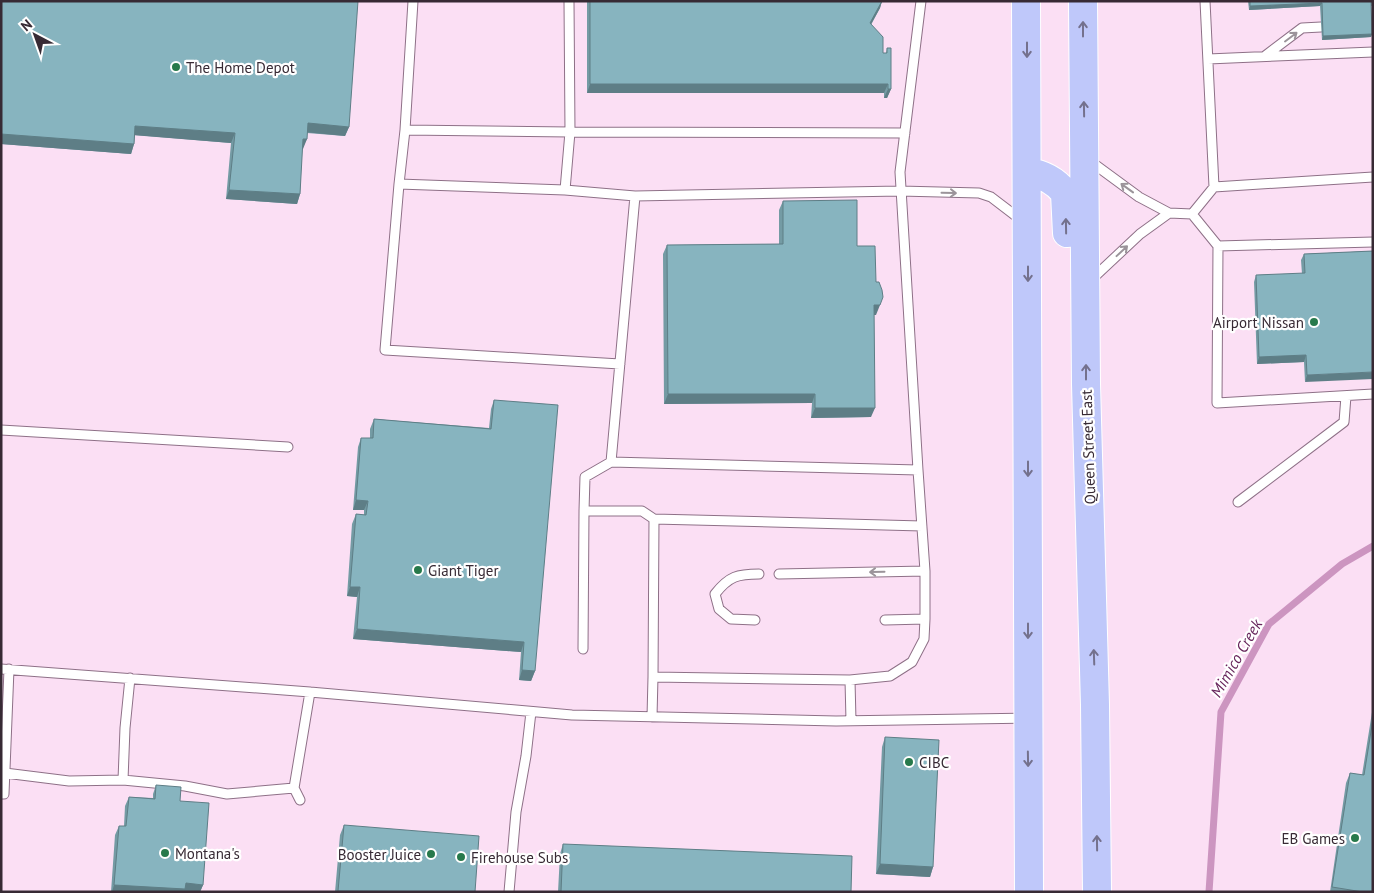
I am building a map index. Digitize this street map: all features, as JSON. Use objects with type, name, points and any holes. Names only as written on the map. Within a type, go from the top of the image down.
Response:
[{"type":"main road","points":[[1026,1],[1029,892]]},
{"type":"main road","name":"Queen Street East","points":[[1083,1],[1086,384],[1095,705],[1097,892]]},
{"type":"main road","points":[[1027,172],[1040,174],[1051,179],[1066,193],[1067,265],[1086,284]]},
{"type":"lane","points":[[413,1],[405,130],[385,350],[620,364]]},
{"type":"lane","points":[[565,190],[570,132],[569,1]]},
{"type":"lane","points":[[653,677],[850,680],[890,676],[912,662],[924,639],[926,620],[925,571],[900,191],[900,172],[921,1]]},
{"type":"lane","points":[[1192,214],[1214,187],[1205,1]]},
{"type":"lane","points":[[1265,56],[1302,28],[1321,27]]},
{"type":"lane","points":[[1208,59],[1373,52]]},
{"type":"lane","points":[[405,130],[905,133]]},
{"type":"lane","points":[[1084,157],[1140,197],[1170,213],[1192,214],[1218,246],[1217,404],[1373,394]]},
{"type":"lane","points":[[1214,187],[1373,177]]},
{"type":"lane","points":[[399,184],[565,190],[635,196],[900,191],[979,193],[991,197],[1028,226]]},
{"type":"lane","points":[[612,462],[635,196]]},
{"type":"lane","points":[[1086,284],[1140,234],[1170,213]]},
{"type":"lane","points":[[1218,246],[1373,242]]},
{"type":"lane","points":[[1238,502],[1344,422],[1346,396]]},
{"type":"lane","points":[[1,430],[288,447]]},
{"type":"lane","points":[[583,649],[585,477],[612,462],[918,470]]},
{"type":"lane","points":[[584,511],[642,511],[654,519],[922,526]]},
{"type":"lane","points":[[652,717],[654,519]]},
{"type":"lane","points":[[779,574],[925,571]]},
{"type":"lane","points":[[755,620],[731,619],[720,609],[715,594],[724,582],[740,574],[759,574]]},
{"type":"lane","points":[[885,620],[926,620]]},
{"type":"lane","points":[[3,794],[5,773],[5,669],[310,692],[572,715],[851,721],[1028,718]]},
{"type":"lane","points":[[123,780],[125,728],[130,678]]},
{"type":"lane","points":[[850,680],[851,721]]},
{"type":"lane","points":[[300,800],[294,788],[310,692]]},
{"type":"lane","points":[[509,892],[516,812],[526,756],[531,712]]},
{"type":"lane","points":[[5,773],[69,781],[123,780],[185,786],[227,794],[294,788]]},
{"type":"building","name":"The Home Depot","points":[[1,1],[358,1],[349,127],[308,123],[307,139],[303,139],[300,194],[229,190],[235,133],[135,126],[134,144],[1,134]]},
{"type":"building","points":[[590,1],[882,1],[870,23],[883,37],[883,53],[887,53],[887,48],[891,48],[891,89],[888,89],[888,84],[590,84]]},
{"type":"building","points":[[1250,1],[1373,1],[1371,2],[1372,34],[1323,36],[1322,3],[1250,6]]},
{"type":"building","points":[[857,200],[857,246],[875,246],[876,282],[879,282],[883,297],[880,305],[874,305],[875,408],[815,408],[815,394],[668,394],[667,245],[783,244],[783,201]]},
{"type":"building","name":"Airport Nissan","points":[[1373,251],[1373,372],[1307,375],[1306,355],[1259,357],[1256,275],[1305,273],[1304,254]]},
{"type":"building","points":[[494,400],[558,405],[535,671],[522,670],[524,642],[357,629],[360,587],[350,587],[356,514],[366,515],[368,501],[356,500],[361,438],[373,438],[374,419],[491,429]]},
{"type":"building","name":"EB Games","points":[[1373,719],[1373,892],[1363,892],[1332,887],[1350,773],[1364,775]]},
{"type":"building","points":[[885,737],[939,740],[933,867],[880,864]]},
{"type":"building","points":[[156,785],[181,787],[180,801],[209,803],[203,885],[186,883],[185,889],[114,885],[119,826],[126,826],[129,797],[155,799]]},
{"type":"building","points":[[344,825],[479,836],[475,892],[338,891]]},
{"type":"building","points":[[563,844],[852,856],[851,892],[561,892]]},
{"type":"waterway","name":"Mimico Creek","points":[[1209,892],[1221,712],[1269,624],[1342,564],[1373,546]]},
{"type":"place","name":"The Home Depot","points":[[176,67]]},
{"type":"place","name":"Airport Nissan","points":[[1314,322]]},
{"type":"place","name":"Giant Tiger","points":[[418,570]]},
{"type":"place","name":"CIBC","points":[[909,762]]},
{"type":"place","name":"EB Games","points":[[1355,838]]},
{"type":"place","name":"Montana's","points":[[165,853]]},
{"type":"place","name":"Booster Juice","points":[[431,854]]},
{"type":"place","name":"Firehouse Subs","points":[[461,857]]}]
